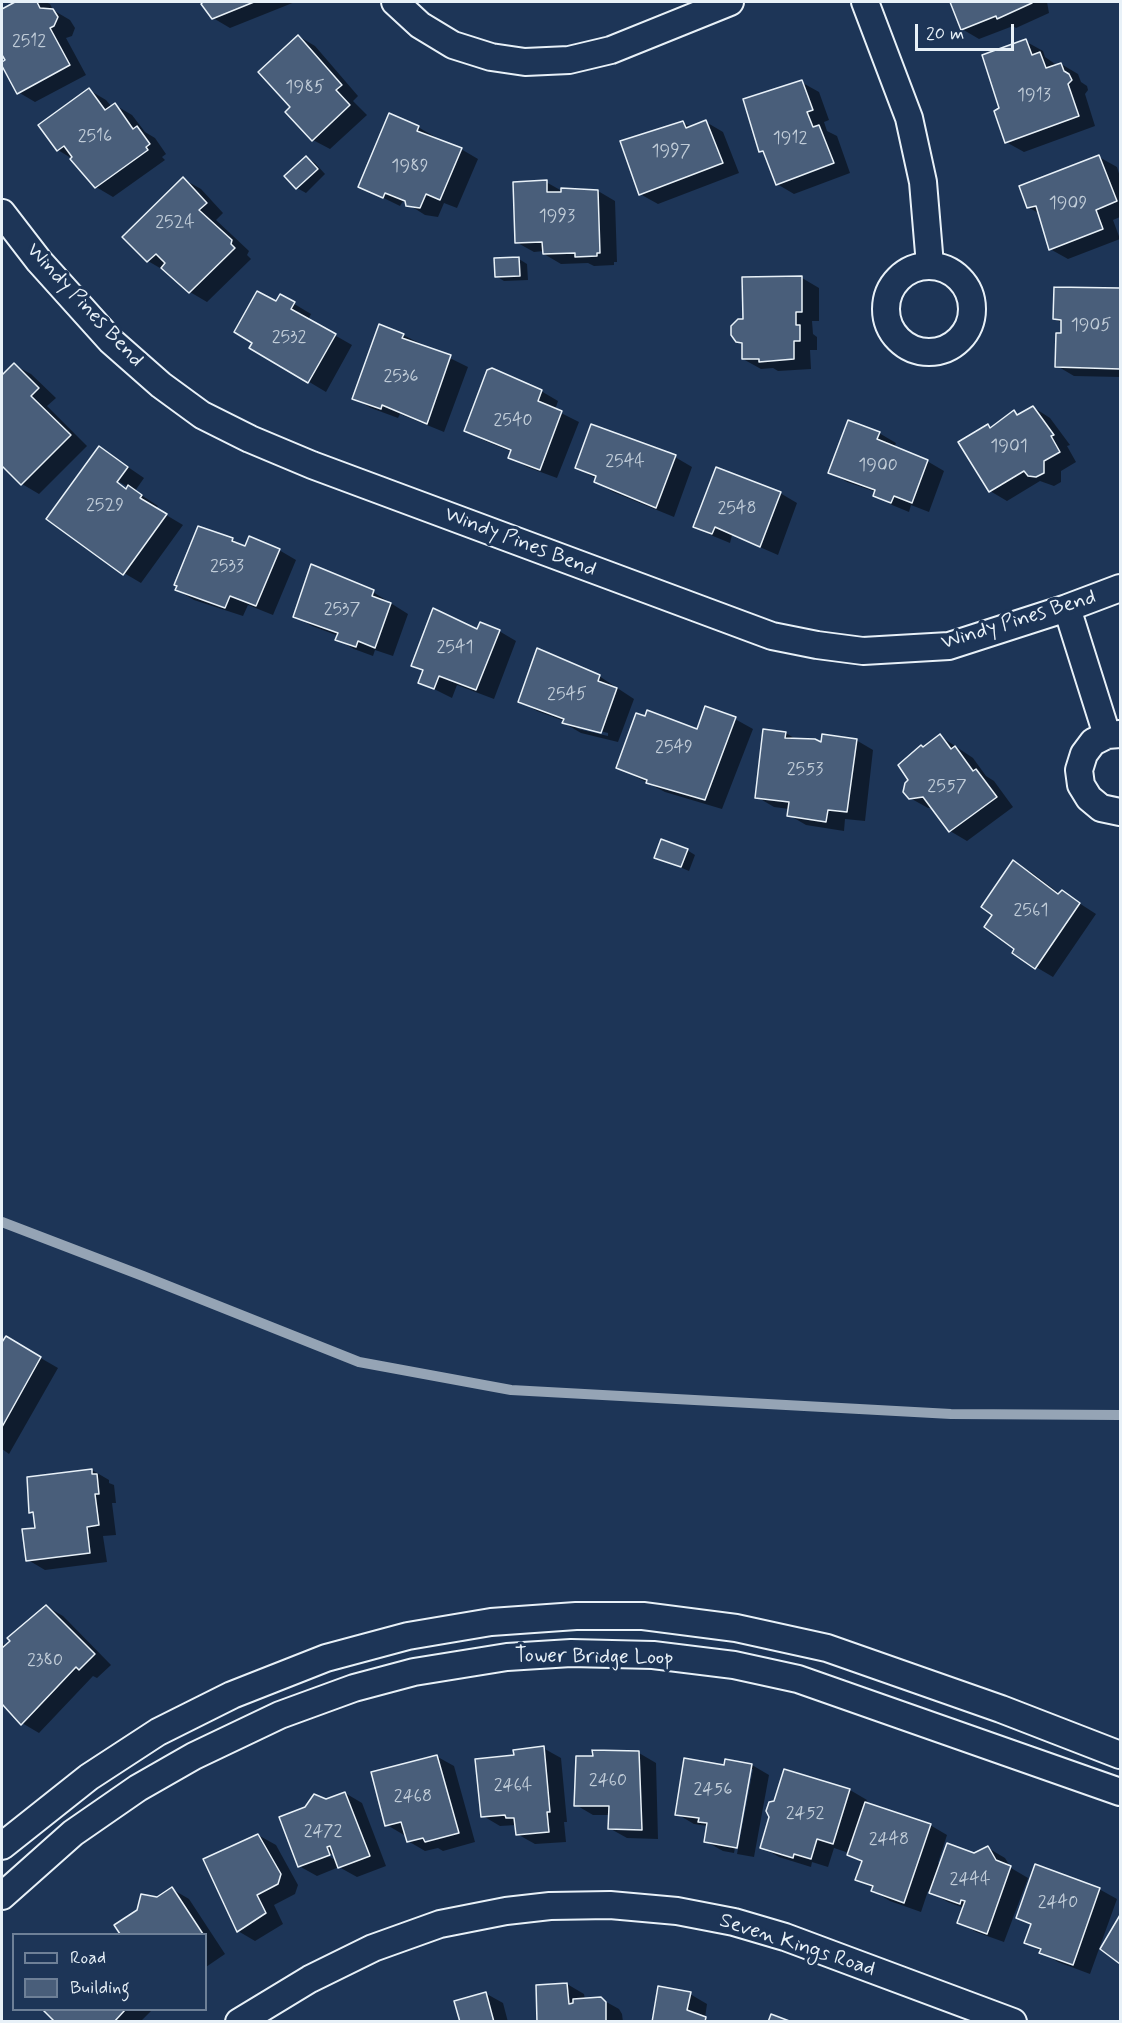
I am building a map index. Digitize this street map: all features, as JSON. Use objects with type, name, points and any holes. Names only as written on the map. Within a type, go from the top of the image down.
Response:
[{"type":"street","points":[[395,2],[420,25],[453,45],[491,57],[525,62],[568,60],[611,50],[730,2]]},
{"type":"street","points":[[865,2],[909,118],[923,182],[930,266]]},
{"type":"street","name":"Windy Pines Bend","points":[[2,213],[39,261],[111,341],[161,385],[202,415],[250,439],[312,465],[772,636],[862,651],[950,646],[1120,588]]},
{"type":"street","points":[[1066,608],[1114,734],[1093,742],[1084,754],[1079,770],[1081,785],[1089,798],[1101,808],[1120,812]]},
{"type":"street","name":"Tower Bridge Loop","points":[[2,1846],[89,1777],[158,1732],[232,1695],[326,1658],[408,1636],[502,1621],[576,1616],[643,1616],[736,1628],[827,1648],[1001,1709],[1120,1755]]},
{"type":"street","name":"Tower Bridge Loop","points":[[2,1896],[73,1833],[138,1788],[194,1756],[280,1715],[354,1689],[414,1672],[507,1657],[571,1653],[653,1655],[734,1665],[798,1678],[1120,1792]]},
{"type":"street","name":"Seven Kings Road","points":[[239,2022],[310,1979],[373,1948],[440,1924],[528,1908],[610,1905],[677,1911],[734,1922],[785,1937],[1013,2022]]},
{"type":"building","points":[[15,2],[37,2],[40,8],[53,9],[58,17],[54,26],[50,28],[70,65],[17,94],[2,66],[5,60],[2,55],[2,9]]},
{"type":"building","points":[[203,2],[254,2],[212,19],[201,4]]},
{"type":"building","points":[[950,2],[1032,3],[997,19],[996,16],[961,30]]},
{"type":"building","points":[[298,35],[342,85],[336,90],[350,105],[312,141],[285,112],[290,107],[258,72]]},
{"type":"building","points":[[1026,39],[1032,55],[1040,52],[1046,68],[1061,63],[1064,71],[1069,74],[1072,80],[1068,84],[1079,116],[1005,143],[994,111],[999,108],[982,55]]},
{"type":"building","points":[[802,80],[813,110],[807,112],[813,127],[819,125],[834,163],[776,185],[763,151],[759,152],[743,99]]},
{"type":"building","points":[[89,88],[105,110],[115,103],[133,129],[137,126],[150,144],[146,147],[148,150],[95,188],[70,159],[72,157],[64,146],[57,151],[38,125]]},
{"type":"building","points":[[389,113],[419,126],[417,131],[462,148],[440,200],[426,194],[420,208],[406,206],[405,201],[385,193],[383,198],[358,187]]},
{"type":"building","points":[[706,120],[723,163],[639,195],[620,141],[683,121],[686,128]]},
{"type":"building","points":[[1099,155],[1117,201],[1096,210],[1103,229],[1049,250],[1036,206],[1027,208],[1019,186]]},
{"type":"building","points":[[306,156],[318,169],[296,189],[284,176]]},
{"type":"building","points":[[183,177],[207,203],[199,210],[232,240],[231,244],[235,248],[189,293],[161,268],[165,263],[156,254],[147,262],[122,237]]},
{"type":"building","points":[[547,180],[547,192],[561,192],[561,188],[598,190],[600,253],[597,253],[597,256],[575,257],[575,253],[543,254],[542,242],[515,243],[513,182]]},
{"type":"building","points":[[519,257],[520,276],[495,277],[494,258]]},
{"type":"building","points":[[802,276],[802,312],[796,312],[796,325],[800,325],[800,341],[794,341],[794,359],[759,362],[759,359],[742,359],[742,343],[736,342],[731,335],[731,326],[738,319],[743,319],[742,277]]},
{"type":"building","points":[[1054,287],[1120,288],[1120,369],[1055,367],[1056,333],[1061,333],[1061,320],[1053,319]]},
{"type":"building","points":[[257,291],[276,301],[280,294],[295,302],[291,309],[336,334],[308,383],[249,348],[252,343],[234,332]]},
{"type":"building","points":[[379,324],[404,334],[402,338],[451,355],[427,424],[382,405],[381,409],[352,399]]},
{"type":"building","points":[[14,363],[39,388],[31,396],[71,435],[21,485],[2,466],[2,375]]},
{"type":"building","points":[[492,368],[542,390],[538,401],[562,411],[540,470],[508,458],[511,450],[464,431],[487,370]]},
{"type":"building","points":[[1033,406],[1054,435],[1051,436],[1060,452],[1044,461],[1044,473],[1036,477],[1028,476],[1024,471],[989,492],[958,442],[988,424],[990,428],[1014,410],[1017,415]]},
{"type":"building","points":[[848,420],[880,432],[877,439],[928,460],[912,503],[894,496],[891,503],[873,496],[875,490],[828,473]]},
{"type":"building","points":[[591,424],[676,455],[656,508],[594,482],[596,476],[575,468]]},
{"type":"building","points":[[99,446],[128,467],[117,482],[126,489],[128,485],[142,495],[140,498],[167,514],[123,575],[46,519]]},
{"type":"building","points":[[716,467],[781,492],[760,547],[715,527],[712,534],[693,527]]},
{"type":"building","points":[[198,526],[233,538],[232,541],[245,546],[249,536],[280,549],[256,606],[230,596],[225,608],[175,590],[177,586],[174,585]]},
{"type":"building","points":[[311,564],[374,590],[372,596],[391,603],[375,648],[358,641],[356,647],[335,640],[338,633],[293,617]]},
{"type":"building","points":[[433,608],[477,629],[480,622],[500,630],[476,690],[439,676],[434,689],[418,683],[423,670],[411,666]]},
{"type":"building","points":[[537,648],[600,675],[598,681],[617,688],[601,733],[562,723],[564,719],[518,702]]},
{"type":"building","points":[[705,706],[736,717],[705,800],[646,783],[647,780],[616,768],[636,713],[645,716],[647,710],[697,729]]},
{"type":"building","points":[[763,729],[786,732],[785,738],[815,739],[821,742],[822,734],[857,739],[847,812],[828,810],[826,822],[787,816],[789,802],[755,798]]},
{"type":"building","points":[[940,734],[951,749],[955,746],[973,771],[976,769],[997,797],[949,832],[923,797],[909,799],[903,792],[908,780],[898,765],[921,745],[923,747]]},
{"type":"building","points":[[661,839],[688,849],[681,867],[654,858]]},
{"type":"building","points":[[1013,860],[1058,894],[1062,890],[1080,903],[1035,969],[1012,953],[1014,949],[984,927],[992,915],[981,907]]},
{"type":"building","points":[[6,1336],[41,1357],[2,1427],[2,1342]]},
{"type":"building","points":[[92,1469],[92,1474],[97,1474],[99,1494],[95,1494],[99,1525],[87,1527],[90,1553],[26,1561],[22,1529],[35,1528],[33,1512],[29,1513],[27,1477]]},
{"type":"building","points":[[46,1605],[95,1654],[79,1670],[76,1667],[21,1725],[2,1704],[2,1648],[10,1641],[7,1638]]},
{"type":"building","points":[[544,1746],[550,1812],[547,1812],[549,1832],[516,1835],[514,1818],[506,1818],[505,1815],[481,1817],[475,1759],[514,1755],[513,1750]]},
{"type":"building","points":[[592,1750],[639,1751],[642,1830],[608,1829],[609,1806],[574,1806],[576,1756],[593,1756]]},
{"type":"building","points":[[437,1755],[459,1833],[425,1842],[423,1838],[407,1842],[401,1822],[385,1826],[371,1772]]},
{"type":"building","points":[[684,1758],[724,1765],[725,1759],[752,1764],[737,1848],[704,1842],[707,1823],[698,1822],[699,1818],[675,1815]]},
{"type":"building","points":[[784,1769],[850,1789],[833,1844],[817,1839],[811,1859],[794,1854],[793,1858],[760,1848],[769,1817],[766,1811],[769,1802],[774,1801]]},
{"type":"building","points":[[345,1792],[370,1856],[338,1868],[330,1846],[327,1847],[330,1855],[298,1867],[279,1817],[305,1807],[314,1794],[326,1799]]},
{"type":"building","points":[[865,1802],[931,1824],[904,1903],[871,1891],[873,1886],[855,1880],[862,1861],[847,1855]]},
{"type":"building","points":[[258,1834],[281,1874],[278,1884],[257,1895],[266,1913],[237,1932],[203,1859]]},
{"type":"building","points":[[947,1843],[974,1853],[988,1846],[996,1860],[1011,1866],[987,1934],[957,1923],[965,1901],[961,1900],[960,1904],[929,1893]]},
{"type":"building","points":[[1035,1864],[1100,1888],[1073,1965],[1039,1953],[1041,1949],[1024,1943],[1031,1924],[1016,1918]]},
{"type":"building","points":[[172,1887],[202,1933],[119,1933],[114,1925],[137,1910],[141,1894],[157,1897]]},
{"type":"building","points":[[1120,1915],[1120,1964],[1100,1949]]},
{"type":"building","points":[[567,1983],[569,2004],[573,2003],[573,1999],[601,1997],[606,2002],[606,2022],[537,2022],[536,1985]]},
{"type":"building","points":[[658,1986],[691,1992],[687,2010],[706,2017],[705,2022],[652,2022]]},
{"type":"building","points":[[486,1992],[494,2022],[460,2022],[454,2001]]},
{"type":"building","points":[[44,2011],[124,2011],[114,2022],[55,2022]]},
{"type":"building","points":[[771,2014],[792,2022],[768,2022]]},
{"type":"waterway","points":[[2,1222],[359,1362],[511,1390],[951,1414],[1120,1415]]}]
